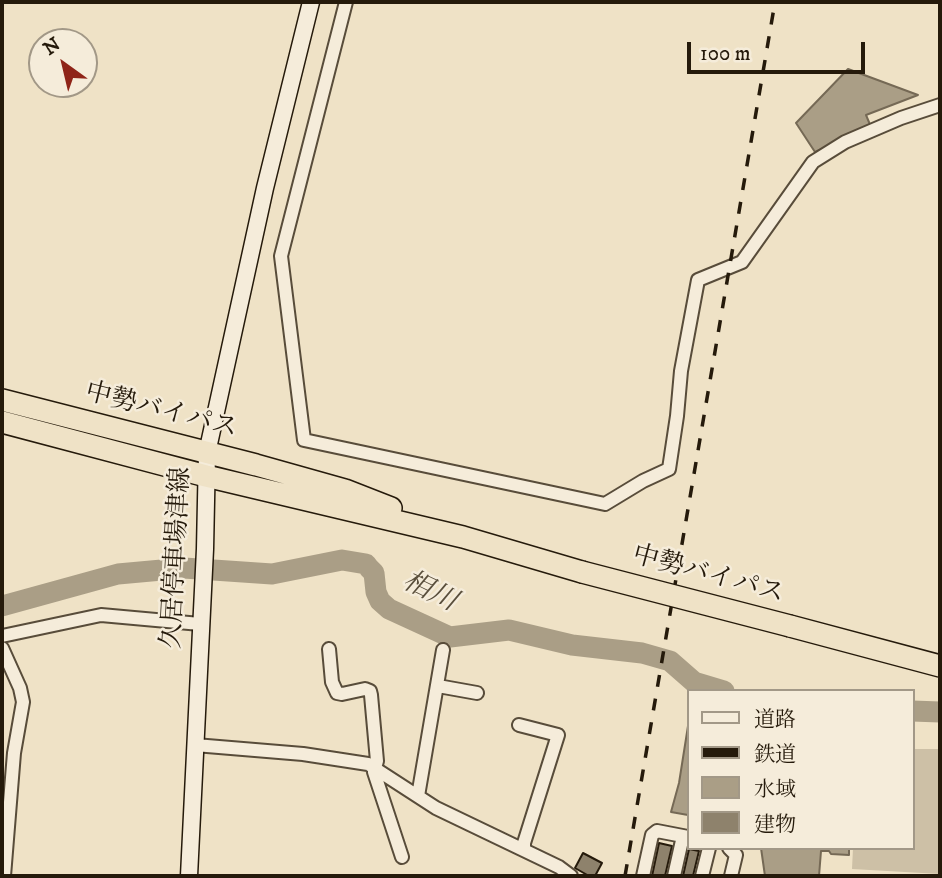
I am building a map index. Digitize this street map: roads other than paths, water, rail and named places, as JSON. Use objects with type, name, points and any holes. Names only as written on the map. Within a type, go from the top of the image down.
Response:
[{"type":"highway","name":"中勢バイパス","points":[[2,400],[345,490],[463,537]]},
{"type":"highway","name":"中勢バイパス","points":[[2,422],[206,476],[463,537],[582,572],[940,666]]},
{"type":"main road","name":"久居停車場津線","points":[[189,876],[207,453],[265,188],[311,2]]},
{"type":"street","points":[[346,2],[281,256],[304,440],[605,504],[669,469],[681,371],[698,280],[742,262],[813,162],[845,142],[940,105]]},
{"type":"street","points":[[2,636],[101,615],[200,624]]},
{"type":"street","points":[[2,648],[20,688],[23,702],[14,753],[4,876]]},
{"type":"street","points":[[328,649],[332,682],[337,693],[365,689],[370,691],[377,761],[374,767],[402,857]]},
{"type":"street","points":[[418,796],[443,650]]},
{"type":"street","points":[[438,686],[477,693]]},
{"type":"street","points":[[519,724],[558,735],[524,850]]},
{"type":"street","points":[[195,745],[303,754],[368,764],[436,808],[559,867],[571,876]]},
{"type":"street","points":[[643,876],[652,835],[657,831],[686,836],[674,876]]},
{"type":"street","points":[[702,876],[708,850]]},
{"type":"street","points":[[731,850],[736,855],[731,876]]},
{"type":"water","points":[[848,69],[918,95],[866,115],[871,127],[815,152],[796,123]]},
{"type":"water","points":[[687,732],[687,815],[671,812],[679,783]]},
{"type":"water","points":[[761,850],[849,850],[849,855],[821,851],[819,876],[765,876]]},
{"type":"waterway","name":"相川","points":[[2,606],[118,574],[184,568],[272,574],[342,560],[366,564],[374,573],[380,601],[389,609],[450,637],[509,630],[572,645],[642,653],[670,661],[694,682],[717,689]]},
{"type":"waterway","name":"相川","points":[[914,711],[940,712]]},
{"type":"railway","points":[[625,876],[775,2]]}]
